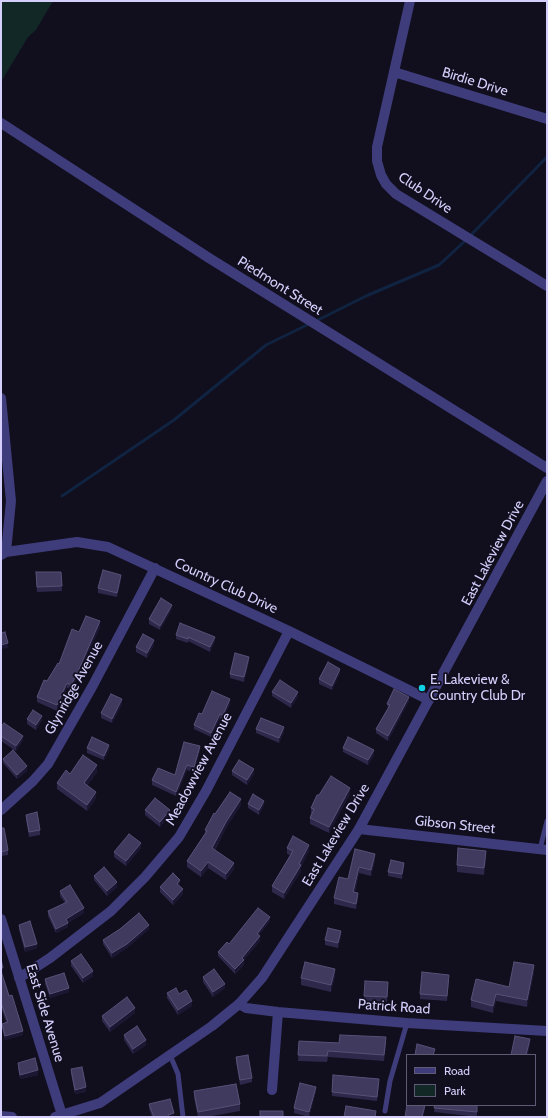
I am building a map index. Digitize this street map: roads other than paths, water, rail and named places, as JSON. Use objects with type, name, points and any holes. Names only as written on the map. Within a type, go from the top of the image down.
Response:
[{"type":"street","name":"Club Drive","points":[[410,1],[378,147],[377,161],[381,175],[386,184],[396,194],[547,286]]},
{"type":"street","name":"Birdie Drive","points":[[394,72],[547,119]]},
{"type":"street","name":"Piedmont Street","points":[[1,123],[209,258],[547,468]]},
{"type":"street","points":[[1,398],[11,501],[4,553]]},
{"type":"street","name":"East Lakeview Drive","points":[[58,1116],[100,1103],[212,1026],[239,1004],[262,978],[359,829],[547,481]]},
{"type":"street","name":"Country Club Drive","points":[[4,553],[77,542],[108,547],[289,631],[429,700]]},
{"type":"street","name":"Glynridge Avenue","points":[[1,810],[33,781],[48,764],[92,687],[155,568]]},
{"type":"street","name":"Meadowview Avenue","points":[[19,978],[50,958],[111,912],[145,877],[179,837],[206,791],[289,631]]},
{"type":"street","name":"Gibson Street","points":[[359,829],[544,849]]},
{"type":"street","name":"East Side Avenue","points":[[1,919],[58,1116]]},
{"type":"street","name":"Patrick Road","points":[[239,1004],[246,1008],[278,1012],[407,1023],[547,1031]]},
{"type":"street","points":[[272,1090],[278,1012]]},
{"type":"street","points":[[1,1116],[12,1117]]},
{"type":"lane","points":[[544,849],[547,821]]},
{"type":"lane","points":[[385,1111],[390,1081],[407,1023]]},
{"type":"lane","points":[[170,1055],[178,1074],[183,1117]]},
{"type":"waterway","points":[[470,236],[547,157]]},
{"type":"waterway","points":[[316,321],[366,296],[439,265],[466,240]]},
{"type":"waterway","points":[[62,496],[174,420],[266,345],[311,323]]},
{"type":"place","name":"E. Lakeview & Country Club Dr","points":[[422,688]]}]
